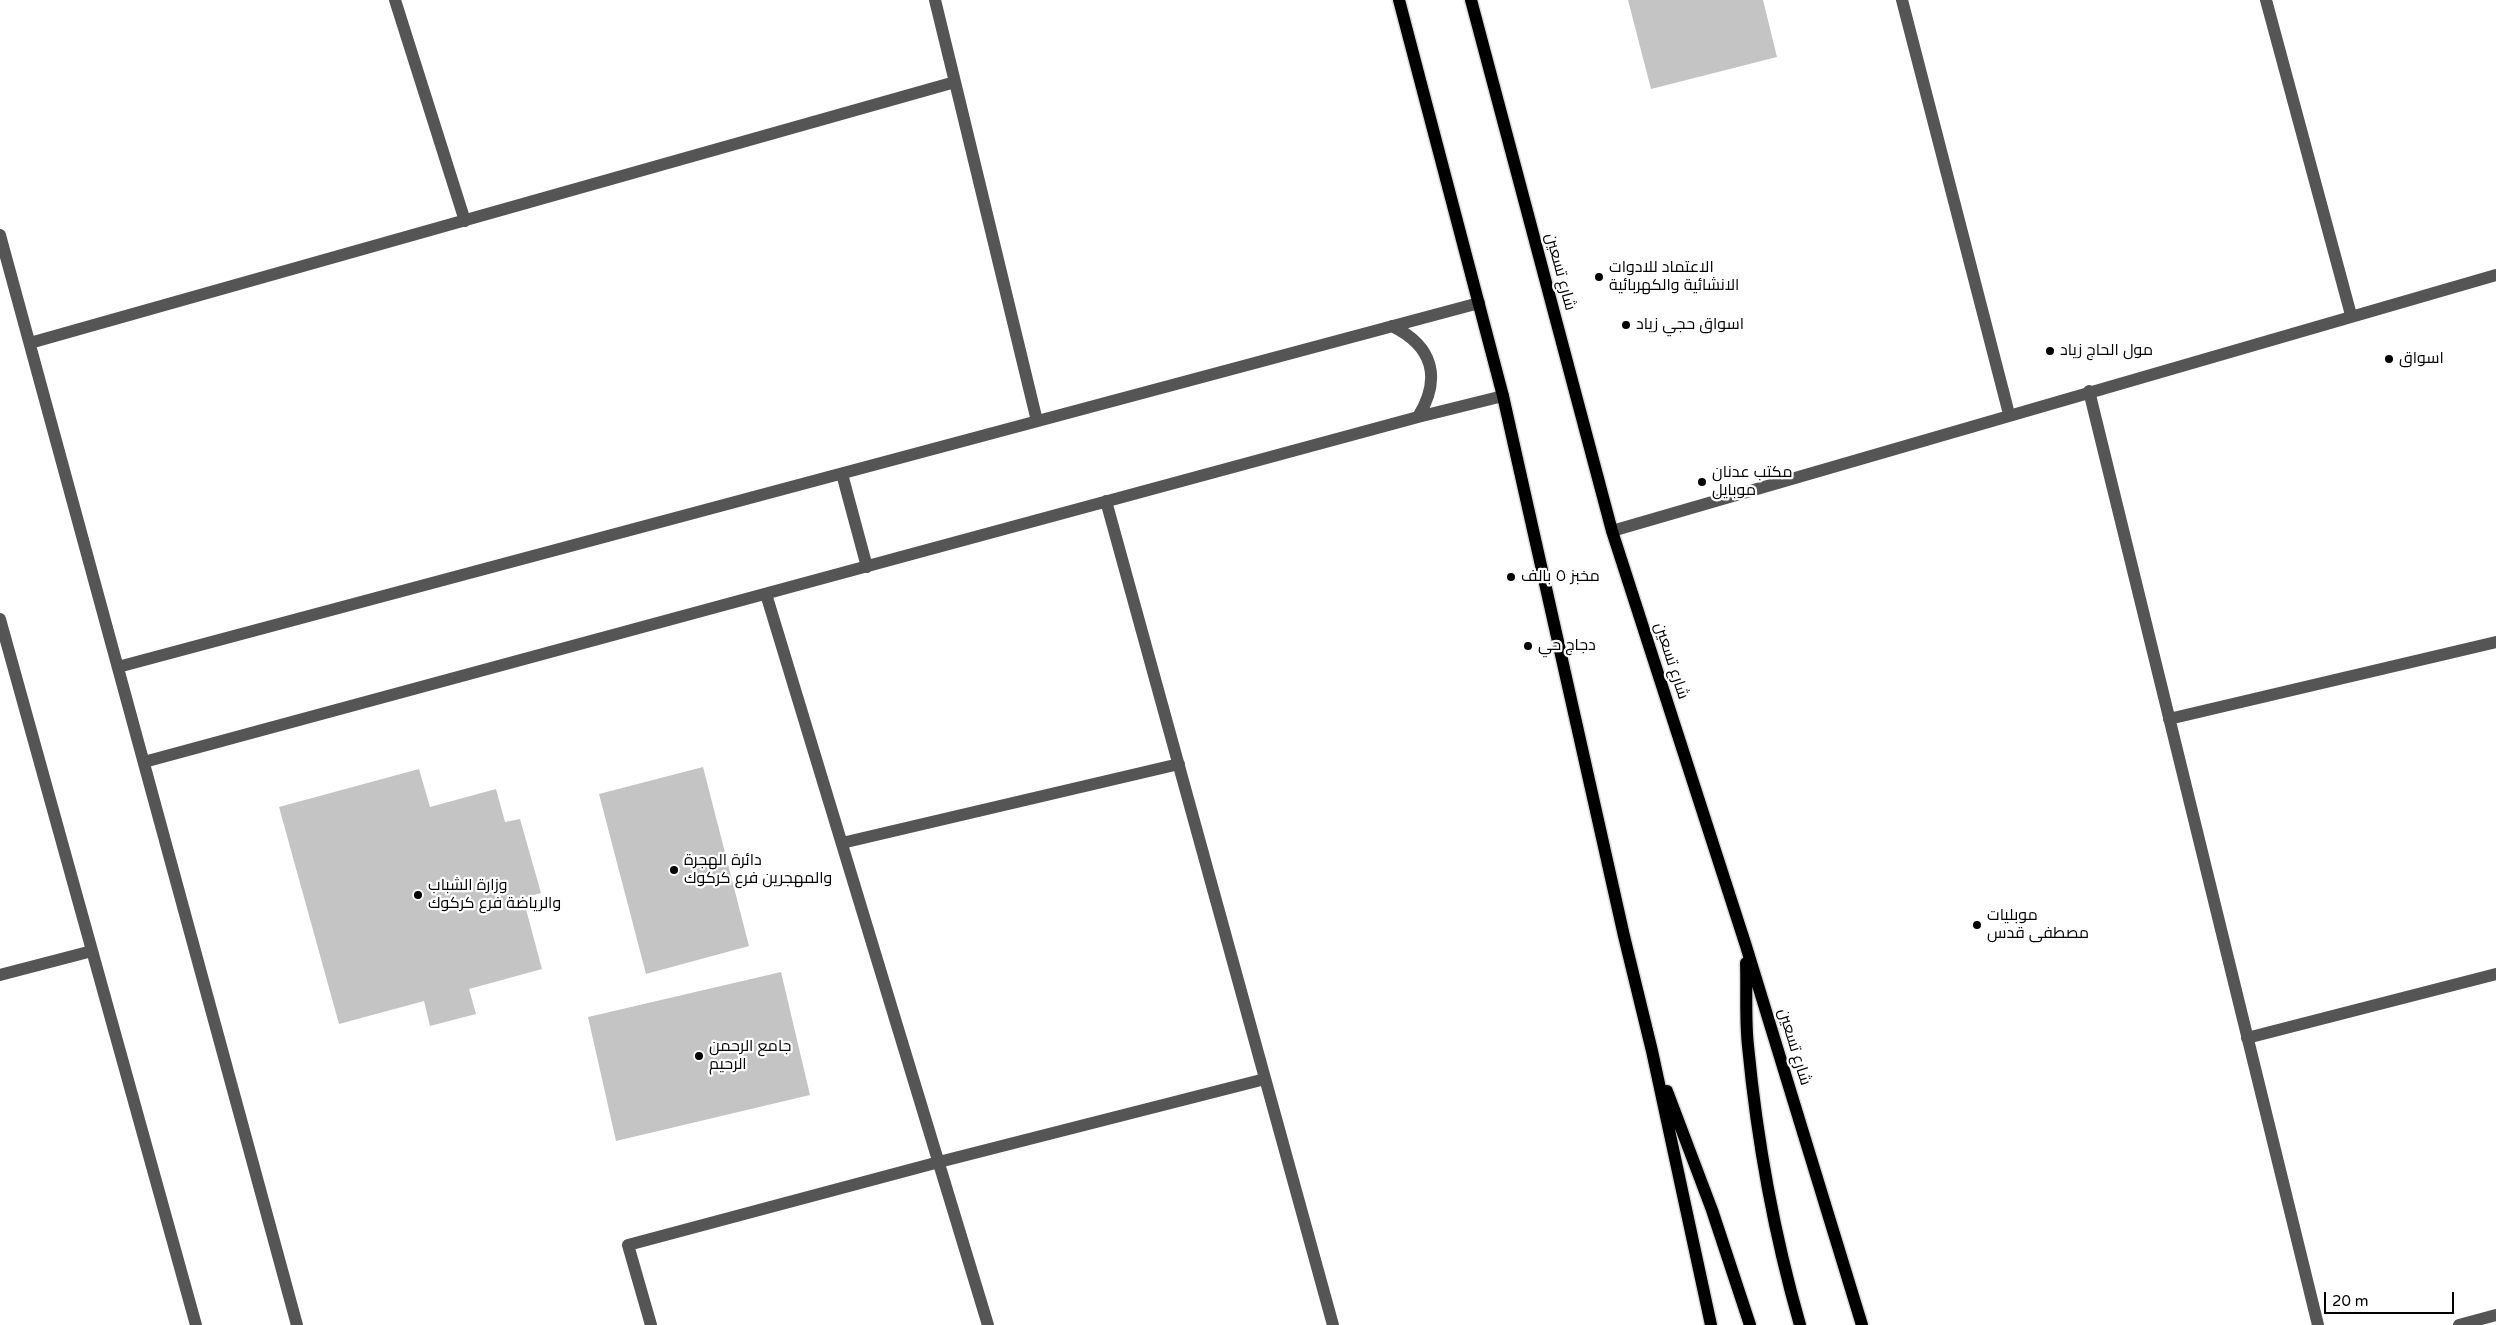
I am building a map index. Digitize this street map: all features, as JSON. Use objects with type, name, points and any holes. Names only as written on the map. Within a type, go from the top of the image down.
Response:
[{"type":"main road","points":[[1398,0],[1503,396],[1624,936],[1652,1051],[1711,1325]]},
{"type":"main road","name":"شارع تسعين","points":[[1471,0],[1612,530],[1746,946],[1862,1325]]},
{"type":"main road","points":[[1746,946],[1748,1044],[1757,1122],[1781,1256],[1800,1325]]},
{"type":"main road","points":[[1652,1051],[1712,1210],[1750,1325]]},
{"type":"street","points":[[395,0],[465,220]]},
{"type":"street","points":[[935,0],[1037,421]]},
{"type":"street","points":[[1902,0],[2009,414]]},
{"type":"street","points":[[2266,0],[2350,315]]},
{"type":"street","points":[[30,343],[955,82]]},
{"type":"street","points":[[0,235],[297,1325]]},
{"type":"street","points":[[1612,530],[2496,274]]},
{"type":"street","points":[[118,667],[1479,303]]},
{"type":"street","points":[[1392,326],[1409,334],[1422,348],[1430,364],[1432,383],[1427,401],[1418,417]]},
{"type":"street","points":[[2089,391],[2318,1325]]},
{"type":"street","points":[[144,762],[1106,501],[1503,396]]},
{"type":"street","points":[[842,474],[867,567]]},
{"type":"street","points":[[1106,501],[1333,1325]]},
{"type":"street","points":[[766,594],[988,1325]]},
{"type":"street","points":[[0,619],[2,637],[196,1325]]},
{"type":"street","points":[[2169,719],[2496,642]]},
{"type":"street","points":[[842,842],[1179,764]]},
{"type":"street","points":[[0,975],[92,951]]},
{"type":"street","points":[[2247,1038],[2496,974]]},
{"type":"street","points":[[650,1325],[628,1245],[938,1162],[1265,1079]]},
{"type":"street","points":[[2459,1325],[2496,1315]]},
{"type":"building","points":[[1628,0],[1763,0],[1777,57],[1651,89]]},
{"type":"building","name":"دائرة الهجرة والمهجرين فرع كركوك","points":[[703,767],[749,946],[646,974],[599,794]]},
{"type":"building","name":"وزارة الشباب والرياضة فرع كركوك","points":[[419,769],[430,807],[496,789],[505,822],[520,819],[541,893],[523,898],[542,969],[469,989],[476,1014],[430,1026],[424,1001],[339,1024],[279,807]]},
{"type":"building","name":"جامع الرحمن الرحيم","points":[[781,972],[810,1095],[616,1141],[588,1017]]},
{"type":"place","name":"الاعتماد للادوات الانشائية والكهربائية","points":[[1599,277]]},
{"type":"place","name":"اسواق حجي زياد","points":[[1626,325]]},
{"type":"place","name":"مول الحاج زياد","points":[[2050,351]]},
{"type":"place","name":"اسواق","points":[[2389,359]]},
{"type":"place","name":"مكتب عدنان موبايل","points":[[1702,482]]},
{"type":"place","name":"مخبز ٥ بالف","points":[[1511,577]]},
{"type":"place","name":"دجاج حي","points":[[1528,646]]},
{"type":"place","name":"دائرة الهجرة والمهجرين فرع كركوك","points":[[674,870]]},
{"type":"place","name":"وزارة الشباب والرياضة فرع كركوك","points":[[418,895]]},
{"type":"place","name":"موبليات مصطفى قدس","points":[[1977,925]]},
{"type":"place","name":"جامع الرحمن الرحيم","points":[[699,1056]]}]
